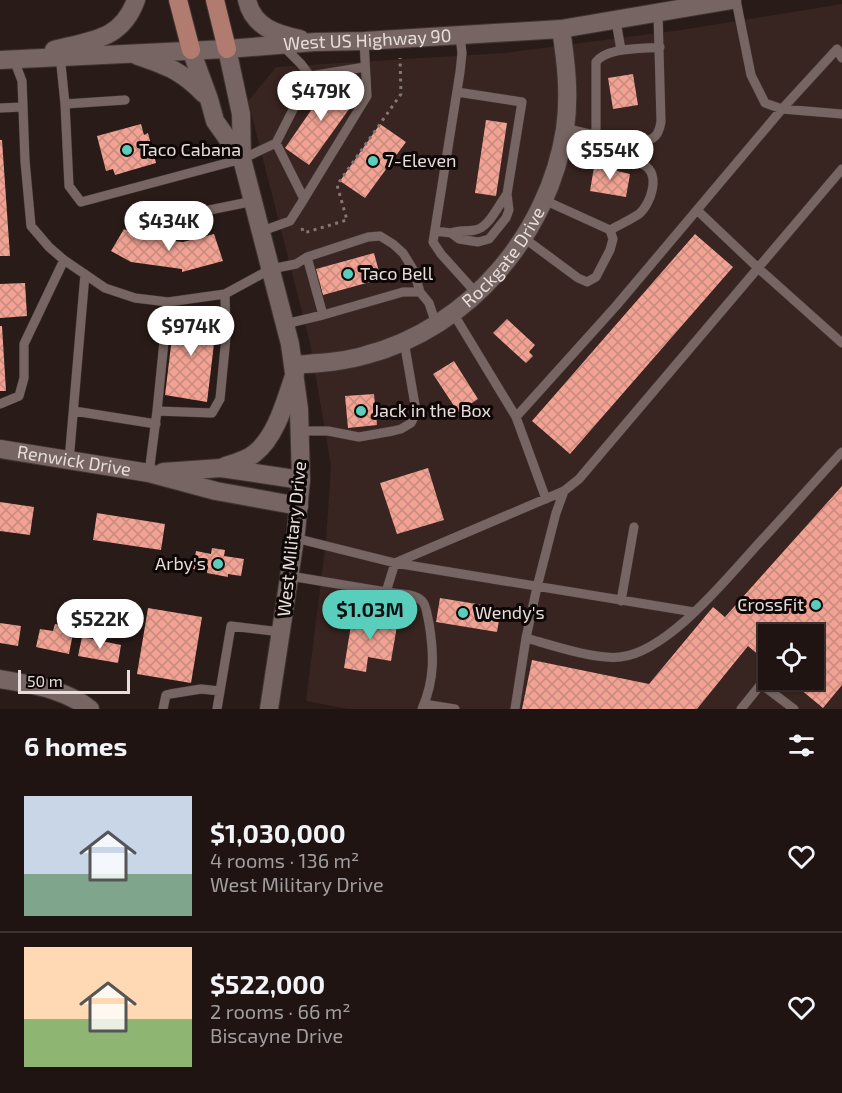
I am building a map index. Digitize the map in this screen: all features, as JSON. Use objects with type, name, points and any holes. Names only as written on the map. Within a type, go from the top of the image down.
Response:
[{"type":"main road","points":[[7,60],[60,53],[114,32],[126,19],[136,0]]},
{"type":"main road","name":"West Military Drive","points":[[178,0],[191,50],[215,121],[242,159]]},
{"type":"main road","name":"West Military Drive","points":[[215,0],[241,114],[242,159],[295,369],[301,431],[299,506],[269,709]]},
{"type":"main road","points":[[247,0],[249,10],[261,24],[280,34],[315,42]]},
{"type":"main road","name":"West US Highway 90","points":[[60,53],[130,54],[561,29],[734,0]]},
{"type":"main road","name":"Rockgate Drive","points":[[295,369],[366,356],[420,334],[477,294],[508,260],[524,238],[544,200],[553,178],[563,137],[567,70],[561,29]]},
{"type":"main road","points":[[130,54],[167,66],[183,74],[209,99]]},
{"type":"main road","name":"Renwick Drive","points":[[221,468],[246,459],[268,441],[295,369]]},
{"type":"main road","name":"Renwick Drive","points":[[0,449],[149,473],[216,491],[299,506]]},
{"type":"main road","name":"Renwick Drive","points":[[149,473],[221,468],[301,480]]},
{"type":"main road","points":[[0,679],[48,688],[65,694],[90,709]]},
{"type":"lane","points":[[734,0],[751,75],[765,103],[782,109],[842,114]]},
{"type":"lane","points":[[563,137],[596,134],[644,141],[653,138],[659,132],[662,108],[658,13]]},
{"type":"lane","points":[[616,21],[621,50]]},
{"type":"lane","points":[[460,36],[462,53],[434,242],[441,254],[477,294]]},
{"type":"lane","points":[[262,231],[290,221],[367,96],[364,40]]},
{"type":"lane","points":[[281,44],[310,76]]},
{"type":"lane","points":[[596,134],[596,62],[599,57],[621,50],[660,47]]},
{"type":"lane","points":[[516,417],[616,306],[782,109],[837,49],[842,58]]},
{"type":"lane","points":[[60,53],[69,186],[81,202],[242,159],[276,143],[310,76]]},
{"type":"lane","points":[[7,60],[22,79],[31,226],[64,260],[105,288],[135,298],[168,302],[225,294],[271,269],[296,264],[307,257],[368,237],[380,236],[403,253],[414,271],[420,292],[429,303],[436,324]]},
{"type":"lane","points":[[310,76],[365,67]]},
{"type":"lane","points":[[435,231],[451,233],[459,239],[478,242],[489,239],[506,218],[509,210],[507,194],[522,102],[457,92]]},
{"type":"lane","points":[[65,104],[125,99]]},
{"type":"lane","points":[[0,108],[23,107]]},
{"type":"lane","points":[[563,137],[584,153],[644,165],[651,172],[653,182],[645,206],[639,213],[610,230]]},
{"type":"lane","points":[[276,143],[304,199]]},
{"type":"lane","points":[[386,592],[395,563],[564,491],[579,479],[842,169]]},
{"type":"lane","points":[[524,238],[578,278],[587,282],[596,277],[610,250],[613,239],[610,230],[544,200]]},
{"type":"lane","points":[[142,213],[159,217],[175,217],[254,201]]},
{"type":"lane","points":[[697,210],[842,343]]},
{"type":"lane","points":[[307,257],[323,315]]},
{"type":"lane","points":[[0,404],[19,396],[24,378],[24,344],[64,260]]},
{"type":"lane","points":[[69,460],[86,274]]},
{"type":"lane","points":[[285,324],[404,292],[420,292]]},
{"type":"lane","points":[[158,411],[212,413],[220,399],[226,337],[225,294]]},
{"type":"lane","points":[[149,473],[158,411],[168,302]]},
{"type":"lane","points":[[453,313],[516,417],[546,499]]},
{"type":"lane","points":[[301,431],[328,431],[359,437],[401,429],[411,423],[415,415],[415,405],[404,341]]},
{"type":"lane","points":[[74,411],[156,424]]},
{"type":"lane","points":[[526,638],[596,656],[618,658],[636,654],[654,644],[705,603],[842,452]]},
{"type":"lane","points":[[515,709],[537,587],[564,491]]},
{"type":"lane","points":[[621,601],[634,527]]},
{"type":"lane","points":[[295,538],[395,563],[694,612]]},
{"type":"lane","points":[[290,576],[416,597],[422,601],[425,605],[433,649],[431,682],[423,707],[455,709]]},
{"type":"lane","points":[[217,709],[231,626],[281,632]]},
{"type":"lane","points":[[741,709],[761,684],[794,709]]},
{"type":"lane","points":[[163,709],[166,695],[201,689],[220,691]]},
{"type":"path","points":[[302,228],[303,232],[307,232],[347,220],[337,185],[401,94],[400,58]]},
{"type":"shaded area","points":[[842,4],[842,709],[348,709],[306,701],[326,541],[331,466],[310,343],[248,101],[276,67],[504,53],[681,30]]},
{"type":"building","points":[[633,74],[638,105],[613,109],[608,78]]},
{"type":"building","points":[[332,80],[357,98],[309,165],[285,148]]},
{"type":"building","points":[[486,120],[507,123],[496,196],[475,193]]},
{"type":"building","name":"Taco Cabana","points":[[141,124],[144,135],[148,133],[156,163],[115,175],[113,169],[106,171],[97,136]]},
{"type":"building","name":"7-Eleven","points":[[380,124],[406,142],[365,198],[340,181]]},
{"type":"building","points":[[0,140],[2,140],[10,256],[0,256]]},
{"type":"building","points":[[608,165],[618,167],[617,171],[630,174],[626,197],[590,191],[594,167],[607,169]]},
{"type":"building","points":[[124,229],[139,237],[183,242],[214,234],[223,261],[182,272],[182,269],[131,262],[111,251]]},
{"type":"building","points":[[695,234],[733,267],[570,454],[532,421]]},
{"type":"building","name":"Taco Bell","points":[[374,253],[381,279],[323,295],[316,269]]},
{"type":"building","points":[[25,283],[27,316],[0,318],[0,284]]},
{"type":"building","points":[[175,313],[217,319],[207,402],[165,395]]},
{"type":"building","points":[[507,319],[535,345],[529,352],[533,356],[526,363],[493,333]]},
{"type":"building","points":[[0,326],[2,326],[6,391],[0,391]]},
{"type":"building","points":[[454,361],[478,399],[458,412],[433,374]]},
{"type":"building","name":"Jack in the Box","points":[[374,394],[377,425],[348,428],[345,396]]},
{"type":"building","points":[[428,468],[444,520],[397,534],[380,483]]},
{"type":"building","points":[[842,486],[842,685],[823,708],[801,690],[824,690],[824,624],[758,624],[758,654],[748,646],[697,709],[522,709],[532,660],[649,684],[713,607],[725,617]]},
{"type":"building","points":[[0,502],[34,507],[30,535],[0,531]]},
{"type":"building","points":[[97,513],[165,524],[161,550],[93,540]]},
{"type":"building","name":"Arby's","points":[[212,548],[225,550],[224,556],[244,559],[241,576],[228,574],[228,577],[193,569],[196,551],[211,554]]},
{"type":"building","points":[[440,598],[501,608],[497,632],[436,622]]},
{"type":"building","points":[[148,608],[202,617],[191,683],[137,674]]},
{"type":"building","points":[[353,613],[398,620],[391,661],[368,657],[366,672],[344,668]]},
{"type":"building","points":[[0,623],[21,626],[18,646],[0,643]]},
{"type":"building","points":[[55,624],[74,628],[69,654],[36,647],[40,629],[53,631]]},
{"type":"building","points":[[82,637],[121,645],[118,663],[78,656]]},
{"type":"place","name":"Taco Cabana","points":[[127,150]]},
{"type":"place","name":"7-Eleven","points":[[373,161]]},
{"type":"place","name":"Taco Bell","points":[[348,274]]},
{"type":"place","name":"Jack in the Box","points":[[361,411]]},
{"type":"place","name":"Arby's","points":[[218,564]]},
{"type":"place","name":"CrossFit","points":[[816,605]]},
{"type":"place","name":"Wendy's","points":[[463,613]]}]
